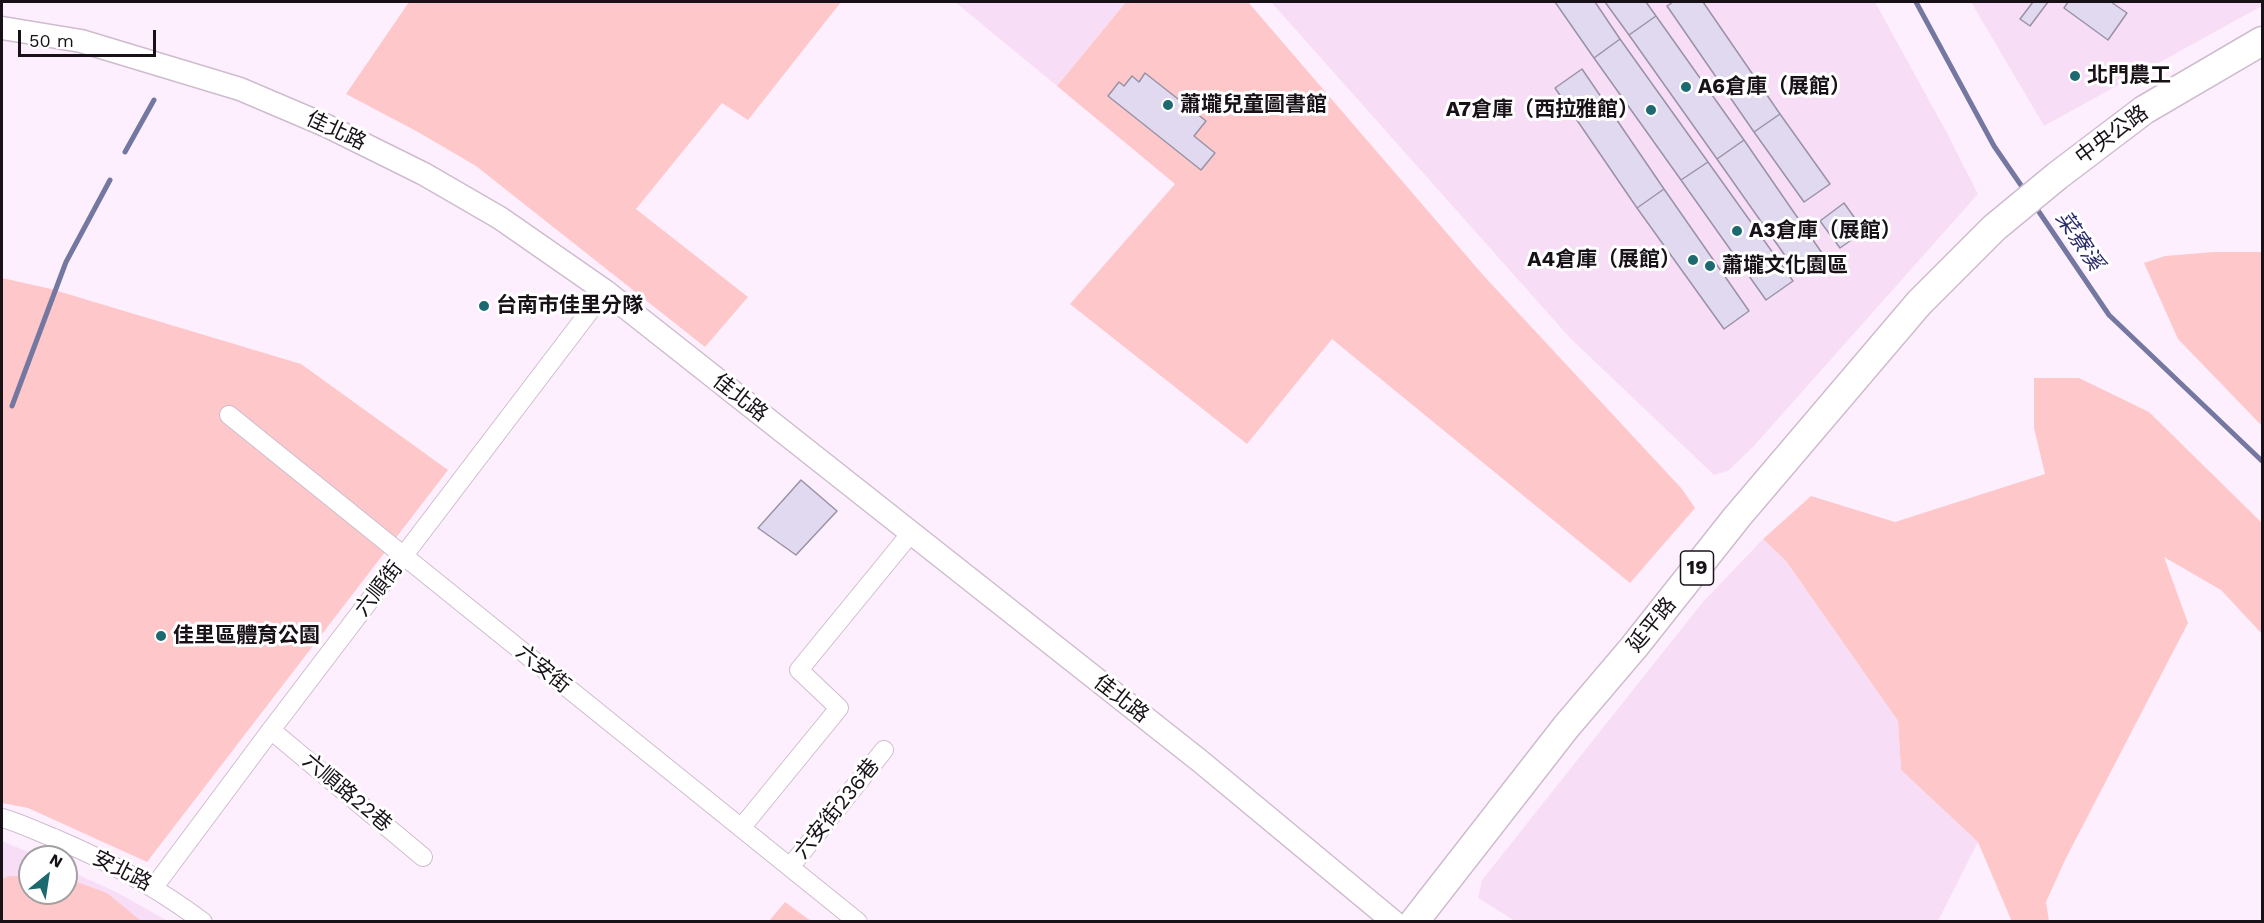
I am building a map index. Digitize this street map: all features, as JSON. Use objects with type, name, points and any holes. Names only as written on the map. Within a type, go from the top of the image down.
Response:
[{"type":"main road","name":"中央公路","points":[[1994,228],[2057,176],[2144,110],[2262,40]]},
{"type":"main road","name":"延平路","points":[[1414,921],[1566,727],[1634,647],[1737,517],[1919,303],[1994,228]]},
{"type":"street","name":"佳北路","points":[[2,28],[81,41],[181,69],[240,89],[316,121],[424,174],[482,207],[605,291],[1200,761],[1394,921]]},
{"type":"street","name":"六順街","points":[[154,887],[605,291]]},
{"type":"street","name":"六安街","points":[[229,415],[858,921]]},
{"type":"street","points":[[741,828],[839,708],[799,670],[911,533]]},
{"type":"street","name":"六順路22巷","points":[[271,730],[423,857]]},
{"type":"street","name":"六安街236巷","points":[[790,867],[884,750]]},
{"type":"street","name":"安北路","points":[[2,818],[74,846],[154,887],[203,921]]},
{"type":"shaded area","points":[[409,2],[841,2],[748,120],[722,103],[636,209],[748,297],[705,347],[476,166],[346,94]]},
{"type":"shaded area","points":[[955,2],[1126,2],[1057,86]]},
{"type":"shaded area","points":[[1126,2],[1248,2],[1483,275],[1682,489],[1695,508],[1630,583],[1332,339],[1247,444],[1070,304],[1175,184],[1057,86]]},
{"type":"shaded area","name":"蕭壠文化園區","points":[[1271,2],[1875,2],[1978,194],[1753,447],[1728,471],[1714,475],[1570,338]]},
{"type":"shaded area","name":"北門農工","points":[[1971,2],[2262,2],[2262,6],[2044,126]]},
{"type":"shaded area","points":[[2214,252],[2262,252],[2262,426],[2178,339],[2144,263],[2165,256]]},
{"type":"shaded area","name":"佳里區體育公園","points":[[2,278],[51,289],[301,364],[448,470],[147,862],[28,808],[2,803]]},
{"type":"shaded area","points":[[2034,378],[2079,378],[2149,412],[2262,523],[2262,634],[2221,590],[2164,557],[2188,623],[2065,860],[2046,902],[2049,921],[2012,922],[1978,842],[1901,770],[1898,721],[1786,561],[1763,539],[1811,496],[1895,522],[2045,474],[2034,428]]},
{"type":"shaded area","points":[[1763,539],[1786,561],[1898,721],[1901,770],[1978,842],[1938,921],[1515,921],[1478,898],[1482,880],[1702,603]]},
{"type":"shaded area","points":[[2,841],[18,848],[18,905],[78,905],[78,875],[120,894],[168,921],[2,921]]},
{"type":"shaded area","points":[[18,876],[18,905],[78,905],[78,882],[107,893],[141,921],[2,921],[2,879]]},
{"type":"shaded area","points":[[785,902],[811,921],[769,921]]},
{"type":"building","points":[[1555,2],[1595,2],[1620,39],[1594,58]]},
{"type":"building","points":[[1605,2],[1646,2],[1656,16],[1629,35]]},
{"type":"building","points":[[1673,2],[1703,2],[1780,114],[1754,132],[1667,6]]},
{"type":"building","points":[[2033,2],[2048,2],[2030,26],[2020,19]]},
{"type":"building","points":[[2068,2],[2111,2],[2127,13],[2108,40],[2064,8]]},
{"type":"building","name":"A6倉庫（展館）","points":[[1656,16],[1744,140],[1717,159],[1629,35]]},
{"type":"building","name":"A7倉庫（西拉雅館）","points":[[1620,39],[1708,162],[1681,180],[1594,58]]},
{"type":"building","points":[[1582,69],[1664,189],[1637,208],[1555,88]]},
{"type":"building","points":[[1145,73],[1206,121],[1194,136],[1215,153],[1201,170],[1108,96],[1119,82],[1124,86],[1132,76],[1139,82]]},
{"type":"building","points":[[1780,114],[1830,184],[1804,202],[1754,132]]},
{"type":"building","points":[[1744,140],[1824,256],[1798,274],[1717,159]]},
{"type":"building","name":"A3倉庫（展館）","points":[[1708,162],[1793,281],[1766,300],[1681,180]]},
{"type":"building","name":"A4倉庫（展館）","points":[[1664,189],[1749,311],[1724,329],[1637,208]]},
{"type":"building","points":[[1844,203],[1864,231],[1840,248],[1820,221]]},
{"type":"building","points":[[801,480],[837,511],[796,555],[758,528]]},
{"type":"waterway","name":"菜寮溪","points":[[1916,2],[1994,146],[2025,191]]},
{"type":"waterway","points":[[125,152],[154,100]]},
{"type":"waterway","points":[[12,406],[66,262],[110,180]]},
{"type":"waterway","name":"菜寮溪","points":[[2035,206],[2109,315],[2262,461]]},
{"type":"place","name":"北門農工","points":[[2075,76]]},
{"type":"place","name":"A6倉庫（展館）","points":[[1686,87]]},
{"type":"place","name":"蕭壠兒童圖書館","points":[[1168,105]]},
{"type":"place","name":"A7倉庫（西拉雅館）","points":[[1651,110]]},
{"type":"place","name":"A3倉庫（展館）","points":[[1737,231]]},
{"type":"place","name":"A4倉庫（展館）","points":[[1693,260]]},
{"type":"place","name":"蕭壠文化園區","points":[[1710,266]]},
{"type":"place","name":"台南市佳里分隊","points":[[484,306]]},
{"type":"place","name":"佳里區體育公園","points":[[161,636]]}]
